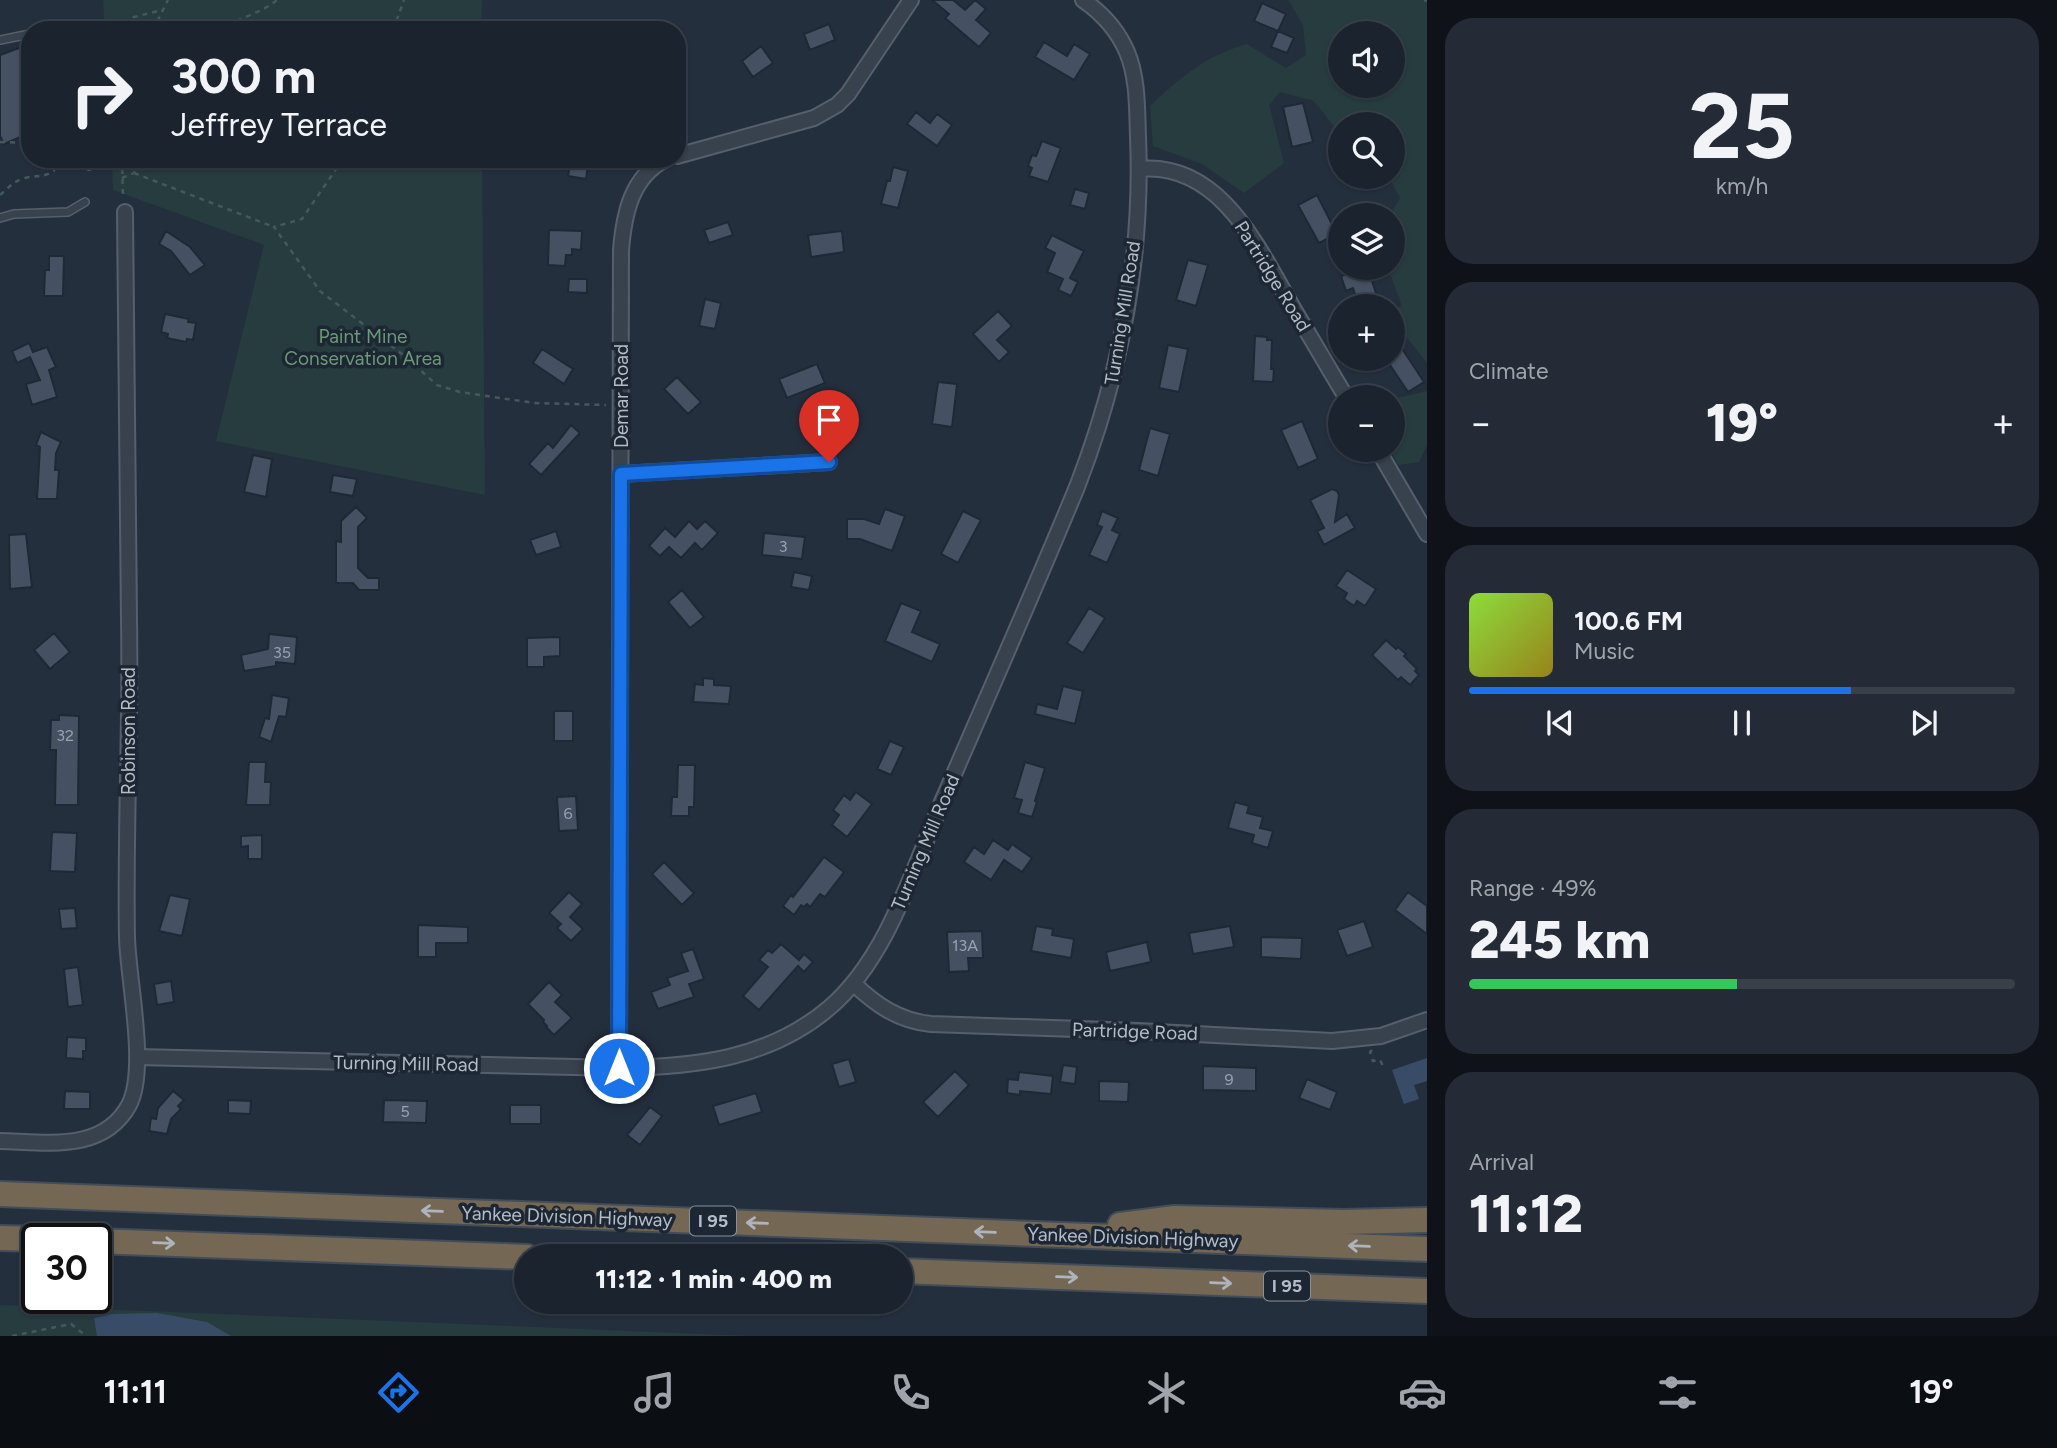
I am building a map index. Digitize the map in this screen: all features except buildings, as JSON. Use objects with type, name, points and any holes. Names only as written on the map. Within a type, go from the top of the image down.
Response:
[{"type":"highway","name":"Yankee Division Highway","points":[[0,1195],[1427,1248]]},
{"type":"highway","points":[[1052,1234],[1175,1218],[1318,1222],[1427,1220]]},
{"type":"highway","points":[[0,1238],[21,1239]]},
{"type":"highway","points":[[112,1242],[514,1257]]},
{"type":"highway","name":"I 95","points":[[913,1271],[1425,1291]]},
{"type":"street","points":[[686,154],[814,118],[831,109],[848,94],[911,0]]},
{"type":"street","name":"Turning Mill Road","points":[[137,1057],[619,1068],[693,1064],[720,1060],[766,1046],[828,1009],[853,983],[866,967],[902,897],[1077,488],[1110,391],[1132,275],[1139,169],[1137,108],[1128,54],[1114,29],[1083,0]]},
{"type":"street","name":"Demar Road","points":[[619,1068],[621,250],[625,216],[634,190],[655,168]]},
{"type":"street","name":"Partridge Road","points":[[1139,169],[1167,170],[1201,183],[1238,218],[1262,252],[1339,385]]},
{"type":"street","name":"Robinson Road","points":[[0,1141],[68,1142],[103,1132],[117,1121],[132,1099],[136,1083],[137,1057],[127,945],[126,866],[129,616],[126,526],[128,401],[125,212]]},
{"type":"street","points":[[621,474],[829,462]]},
{"type":"street","points":[[1385,462],[1427,534]]},
{"type":"street","name":"Partridge Road","points":[[853,983],[889,1011],[915,1022],[931,1024],[1332,1041],[1381,1036],[1427,1020]]},
{"type":"lane","points":[[0,40],[21,36]]},
{"type":"lane","points":[[0,218],[14,214],[68,212],[85,202]]},
{"type":"path","points":[[157,21],[168,0]]},
{"type":"path","points":[[235,21],[266,9],[277,0]]},
{"type":"path","points":[[396,21],[404,0]]},
{"type":"path","points":[[126,21],[162,10]]},
{"type":"path","points":[[0,142],[21,143]]},
{"type":"path","points":[[0,195],[14,182],[28,177],[45,177],[54,168]]},
{"type":"path","points":[[122,168],[125,212]]},
{"type":"path","points":[[121,179],[134,173],[136,168]]},
{"type":"path","points":[[274,227],[302,219],[337,168]]},
{"type":"path","points":[[134,173],[274,227],[320,291],[438,385],[460,392],[534,403],[621,405]]},
{"type":"path","points":[[1373,1048],[1370,1052],[1371,1058],[1373,1061],[1380,1060],[1382,1066]]},
{"type":"path","points":[[12,1336],[71,1324],[86,1336]]},
{"type":"green space","points":[[103,0],[482,0],[481,21],[104,21]]},
{"type":"green space","points":[[1288,0],[1427,0],[1427,363],[1405,335],[1405,294],[1398,294],[1392,280],[1405,280],[1405,203],[1397,203],[1400,198],[1395,189],[1405,189],[1405,112],[1328,112],[1328,119],[1314,101],[1280,92],[1269,105],[1284,163],[1244,193],[1202,164],[1153,146],[1150,106],[1206,61],[1247,44],[1286,68],[1306,55],[1303,25]]},
{"type":"green space","name":"Paint Mine Conservation Area","points":[[112,168],[482,168],[485,495],[216,441],[264,245],[113,190]]},
{"type":"green space","points":[[1427,391],[1427,445],[1419,462],[1398,465],[1397,462],[1405,462],[1405,396]]},
{"type":"green space","points":[[0,1305],[21,1306],[21,1314],[112,1314],[112,1310],[749,1336],[0,1336]]},
{"type":"water","points":[[1427,1058],[1427,1081],[1414,1085],[1419,1099],[1404,1104],[1392,1070]]},
{"type":"water","points":[[157,1313],[207,1322],[231,1336],[97,1336],[94,1318],[112,1314]]},
{"type":"route","points":[[619,1068],[621,474],[829,462]]}]
